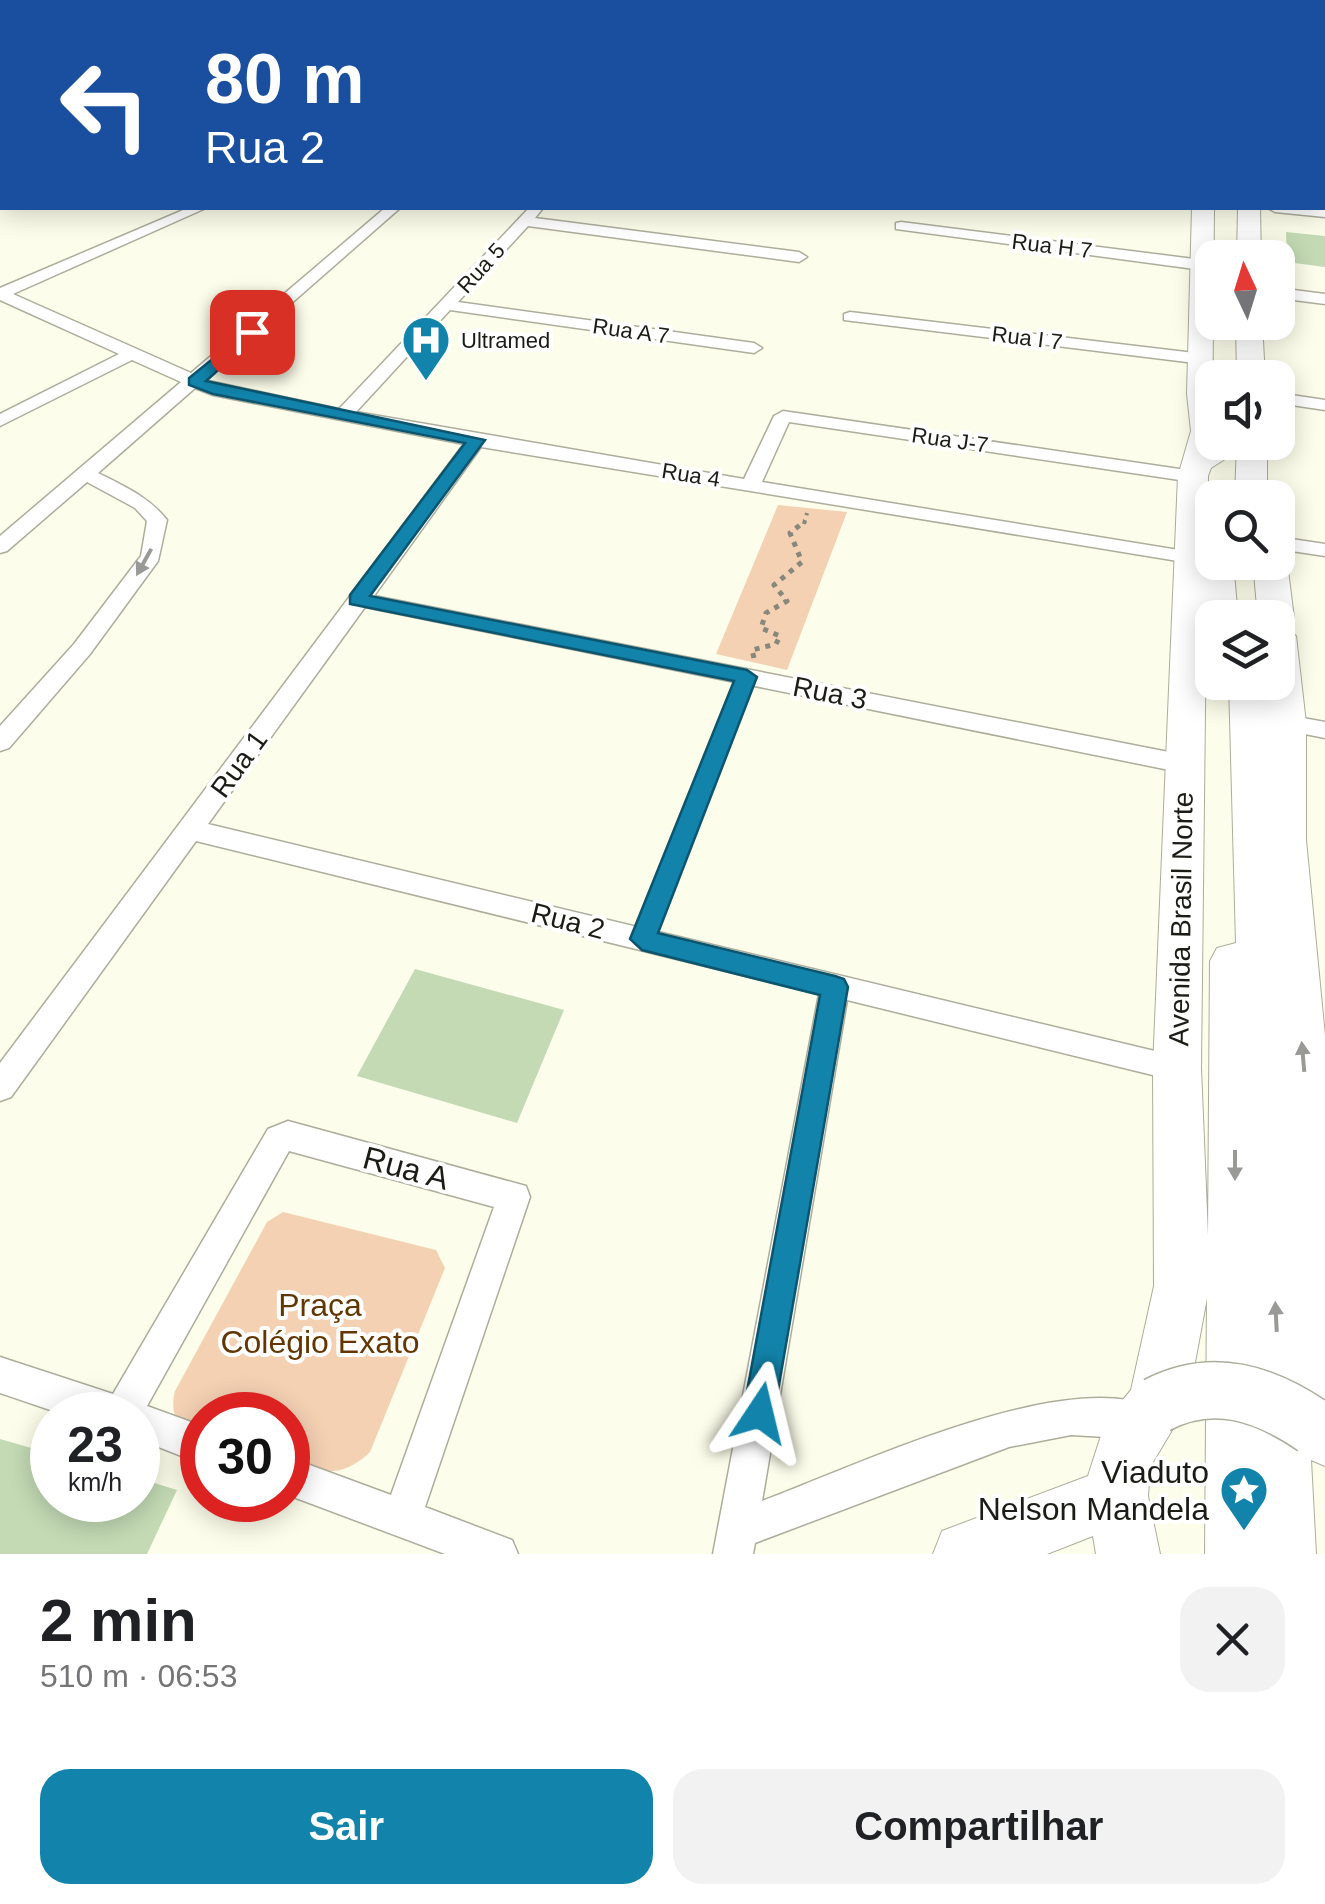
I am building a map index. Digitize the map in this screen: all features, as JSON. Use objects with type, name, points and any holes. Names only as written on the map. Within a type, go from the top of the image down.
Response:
[{"type":"main road","name":"Avenida Brasil Norte","points":[[1203,210],[1206,240]]},
{"type":"main road","points":[[1248,210],[1248,240]]},
{"type":"main road","name":"Avenida Brasil Norte","points":[[1203,340],[1203,480]]},
{"type":"main road","name":"Avenida Brasil Norte","points":[[1122,1525],[1127,1441],[1149,1412],[1182,1286],[1177,1068],[1184,764],[1201,580]]},
{"type":"main road","points":[[1295,691],[1306,726],[1285,840],[1325,1328]]},
{"type":"main road","name":"Avenida Brasil Norte","points":[[1224,700],[1235,1056],[1237,1554]]},
{"type":"main road","points":[[1249,700],[1284,1554]]},
{"type":"main road","points":[[1149,1412],[1182,1392],[1228,1389],[1277,1403],[1319,1431],[1325,1350]]},
{"type":"main road","points":[[965,1554],[1122,1525]]},
{"type":"street","points":[[0,294],[194,210]]},
{"type":"street","points":[[0,547],[391,210]]},
{"type":"street","points":[[1295,210],[1325,213]]},
{"type":"street","points":[[531,214],[799,257]]},
{"type":"street","name":"Rua 5","points":[[343,416],[531,214]]},
{"type":"street","name":"Rua H 7","points":[[901,226],[1195,264]]},
{"type":"street","name":"Rua 4","points":[[0,294],[195,382],[343,416],[1195,559]]},
{"type":"street","points":[[1295,295],[1325,299]]},
{"type":"street","name":"Rua A 7","points":[[448,306],[754,348]]},
{"type":"street","name":"Rua I 7","points":[[850,317],[1203,359]]},
{"type":"street","points":[[0,421],[131,354]]},
{"type":"street","points":[[1295,401],[1325,405]]},
{"type":"street","name":"Rua J-7","points":[[751,485],[784,416],[1195,486]]},
{"type":"street","name":"Rua 1","points":[[0,1087],[476,440]]},
{"type":"street","points":[[0,742],[82,649],[151,557],[156,520],[142,504],[84,473]]},
{"type":"street","points":[[1295,546],[1325,550]]},
{"type":"street","name":"Rua 3","points":[[357,599],[1184,764]]},
{"type":"street","name":"Rua 2","points":[[192,830],[1177,1068]]},
{"type":"street","points":[[736,1541],[835,987]]},
{"type":"street","name":"Rua A","points":[[134,1392],[279,1139],[288,1136],[514,1197],[402,1518]]},
{"type":"street","name":"Rua A","points":[[0,1375],[51,1392]]},
{"type":"street","points":[[736,1541],[1008,1428],[1070,1416],[1149,1412]]},
{"type":"street","points":[[310,1484],[498,1554]]},
{"type":"lane","points":[[642,939],[747,677]]},
{"type":"path","points":[[762,646],[776,644],[780,636],[760,628],[766,613],[786,601],[774,585],[802,562],[790,533],[804,524],[810,505]]},
{"type":"green space","points":[[778,505],[847,512],[787,670],[716,654]]},
{"type":"green space","name":"Praça Colégio Exato","points":[[283,1212],[436,1250],[445,1268],[370,1452],[340,1470],[310,1469],[310,1392],[180,1392],[180,1421],[173,1408],[175,1391],[267,1222]]},
{"type":"building","points":[[1286,232],[1325,236],[1325,267],[1295,263],[1295,240],[1286,240]]},
{"type":"building","points":[[415,969],[564,1010],[517,1123],[357,1076]]},
{"type":"building","points":[[0,1439],[30,1448],[30,1522],[160,1522],[160,1485],[177,1490],[147,1554],[0,1554]]},
{"type":"place","name":"Ultramed","points":[[426,382]]},
{"type":"place","name":"Viaduto Nelson Mandela","points":[[1244,1532]]},
{"type":"route","points":[[252,332],[195,382],[213,390],[476,440],[357,599],[747,677],[642,939],[835,987],[760,1413]]}]
